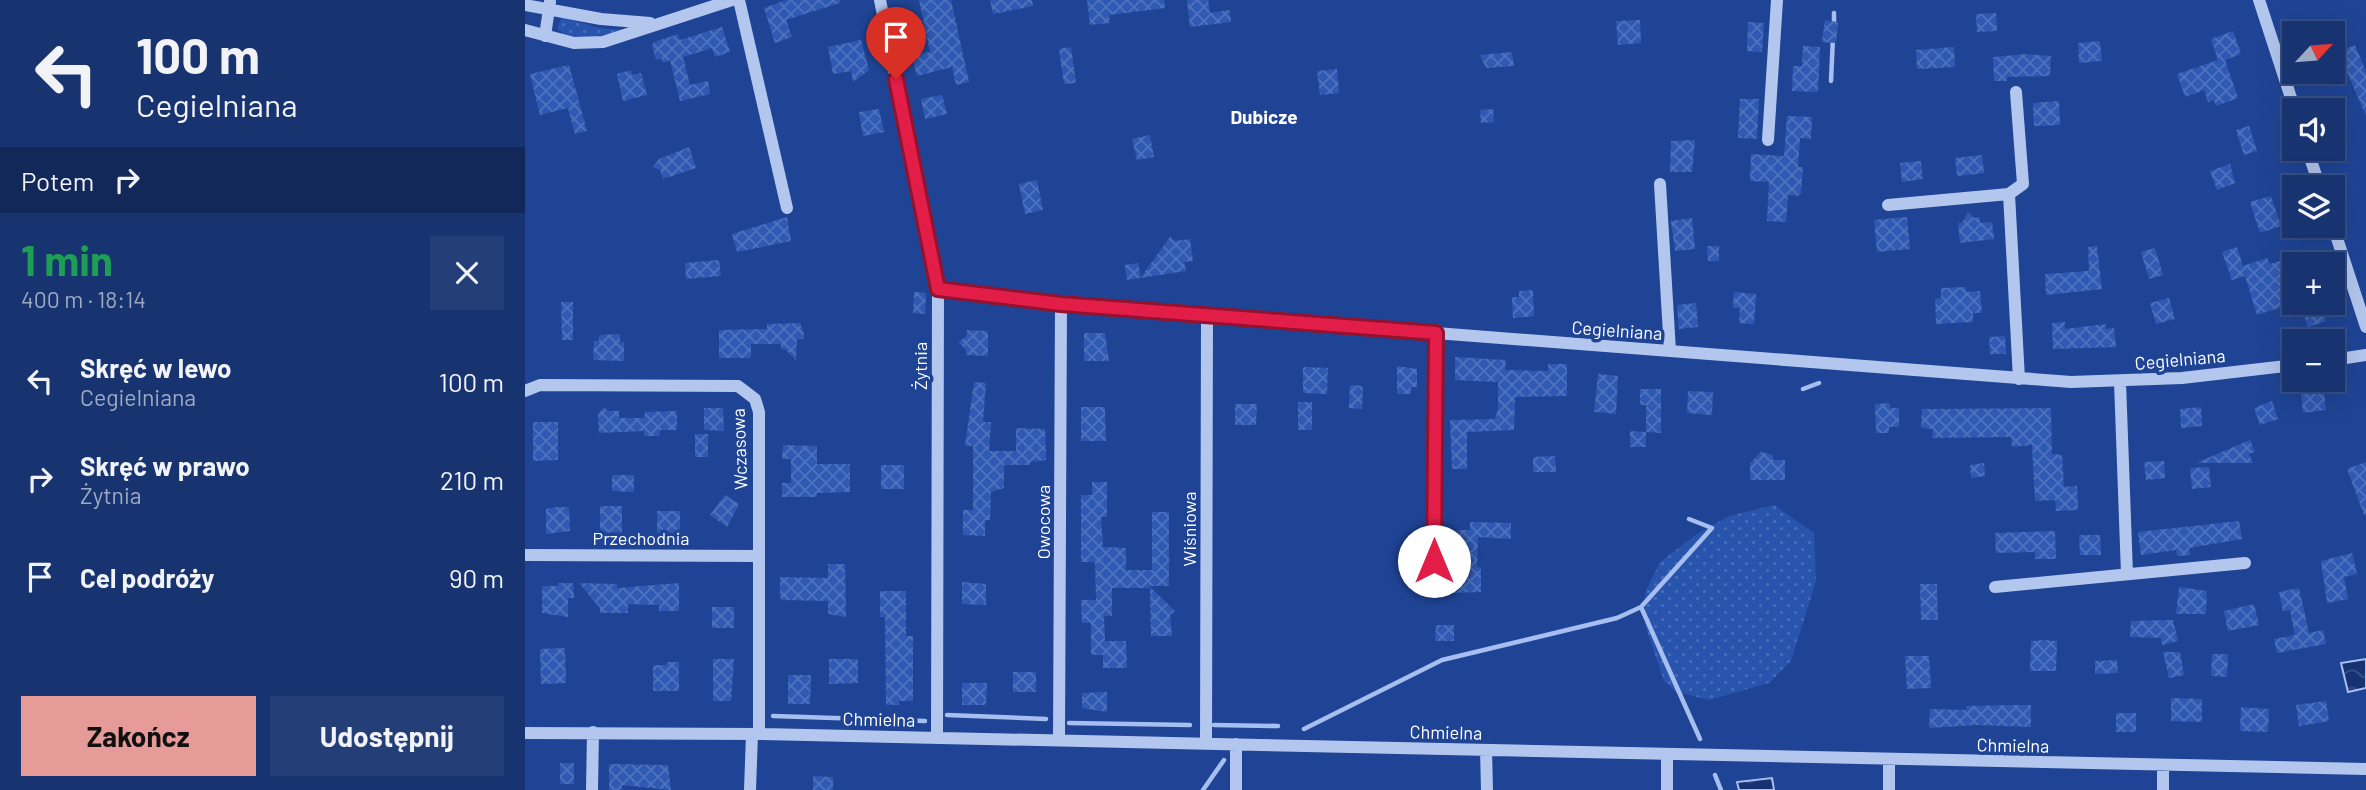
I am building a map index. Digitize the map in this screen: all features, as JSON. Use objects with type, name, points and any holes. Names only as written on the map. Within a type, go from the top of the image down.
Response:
[{"type":"street","points":[[525,30],[574,43],[603,41],[732,0]]},
{"type":"street","points":[[739,0],[787,208]]},
{"type":"street","name":"Żytnia","points":[[880,0],[938,289],[937,738]]},
{"type":"street","points":[[1768,140],[1777,0]]},
{"type":"street","points":[[2259,0],[2291,98]]},
{"type":"street","points":[[525,5],[551,4],[600,19],[657,23]]},
{"type":"street","points":[[545,36],[551,4]]},
{"type":"street","points":[[1888,205],[2008,194],[2023,184],[2016,92]]},
{"type":"street","points":[[1660,184],[1670,351]]},
{"type":"street","points":[[2008,194],[2019,379]]},
{"type":"street","points":[[2337,238],[2366,327]]},
{"type":"street","name":"Cegielniana","points":[[938,289],[1061,304],[2019,379],[2120,382],[2282,366]]},
{"type":"street","name":"Owocowa","points":[[1059,740],[1061,304]]},
{"type":"street","name":"Wiśniowa","points":[[1206,743],[1207,316]]},
{"type":"street","points":[[1434,561],[1436,333]]},
{"type":"street","points":[[2345,358],[2366,355]]},
{"type":"street","points":[[2120,382],[2127,574]]},
{"type":"street","name":"Wczasowa","points":[[525,391],[540,385],[738,386],[748,391],[755,399],[759,412],[758,556],[755,734],[750,790]]},
{"type":"street","name":"Przechodnia","points":[[525,555],[758,556]]},
{"type":"street","points":[[1995,587],[2245,563]]},
{"type":"street","points":[[592,790],[593,732]]},
{"type":"street","name":"Chmielna","points":[[525,733],[755,734],[2163,767],[2366,769]]},
{"type":"street","points":[[1236,744],[1236,790]]},
{"type":"street","points":[[1486,750],[1487,790]]},
{"type":"street","points":[[1667,754],[1667,790]]},
{"type":"street","points":[[1889,759],[1889,790]]},
{"type":"street","points":[[2163,767],[2163,790]]},
{"type":"shaded area","points":[[562,17],[599,28],[622,30],[588,37],[570,36],[557,28]]},
{"type":"shaded area","points":[[1774,505],[1814,533],[1816,581],[1791,661],[1769,683],[1709,700],[1676,692],[1664,681],[1645,625],[1645,592],[1660,562],[1697,534],[1729,516]]},
{"type":"water","points":[[2366,659],[2366,688],[2348,692],[2341,663]]},
{"type":"water","points":[[1772,778],[1774,790],[1739,790],[1737,782]]},
{"type":"building","points":[[787,0],[840,0],[840,3],[786,20],[792,37],[775,43],[764,8]]},
{"type":"building","points":[[919,0],[951,0],[969,82],[956,85],[952,67],[917,76],[912,56],[930,52]]},
{"type":"building","points":[[990,0],[1032,0],[1033,6],[993,14]]},
{"type":"building","points":[[1087,0],[1164,0],[1165,8],[1109,15],[1110,23],[1090,25]]},
{"type":"building","points":[[1187,0],[1208,0],[1210,13],[1230,10],[1231,22],[1190,27]]},
{"type":"building","points":[[1996,13],[1997,31],[1977,32],[1976,14]]},
{"type":"building","points":[[1640,20],[1641,43],[1618,45],[1616,21]]},
{"type":"building","points":[[1825,20],[1838,22],[1836,43],[1822,42]]},
{"type":"building","points":[[1748,22],[1764,23],[1762,52],[1747,51]]},
{"type":"building","points":[[722,27],[730,52],[715,57],[712,48],[683,57],[690,85],[708,81],[710,94],[680,101],[670,60],[663,63],[661,58],[656,60],[652,46],[654,42],[678,34],[680,40]]},
{"type":"building","points":[[2233,31],[2241,54],[2225,60],[2238,98],[2216,106],[2214,100],[2208,102],[2204,90],[2185,97],[2177,74],[2218,60],[2211,39]]},
{"type":"building","points":[[861,40],[869,70],[853,82],[851,71],[833,74],[828,47]]},
{"type":"building","points":[[2100,41],[2102,61],[2079,63],[2078,43]]},
{"type":"building","points":[[2355,45],[2366,72],[2366,116],[2347,72],[2345,73],[2345,49]]},
{"type":"building","points":[[1803,46],[1820,47],[1818,92],[1792,91],[1793,66],[1802,66]]},
{"type":"building","points":[[1071,47],[1076,83],[1064,84],[1059,49]]},
{"type":"building","points":[[1954,47],[1955,67],[1917,69],[1916,50]]},
{"type":"building","points":[[1512,52],[1514,66],[1486,68],[1480,55]]},
{"type":"building","points":[[2026,54],[2051,56],[2050,76],[2007,77],[2007,81],[1994,81],[1993,57]]},
{"type":"building","points":[[569,65],[587,131],[575,134],[568,108],[540,115],[530,74]]},
{"type":"building","points":[[1337,69],[1339,93],[1320,95],[1317,71]]},
{"type":"building","points":[[631,70],[632,75],[641,73],[647,95],[623,101],[617,74]]},
{"type":"building","points":[[942,95],[947,114],[925,119],[921,99]]},
{"type":"building","points":[[1740,99],[1759,99],[1757,139],[1738,138]]},
{"type":"building","points":[[2059,101],[2060,125],[2034,126],[2033,103]]},
{"type":"building","points":[[879,109],[884,132],[863,136],[859,112]]},
{"type":"building","points":[[1493,109],[1494,122],[1481,123],[1480,110]]},
{"type":"building","points":[[1787,116],[1812,117],[1811,139],[1800,138],[1798,167],[1803,167],[1801,193],[1798,196],[1788,195],[1786,222],[1767,221],[1769,182],[1750,181],[1751,154],[1784,156]]},
{"type":"building","points":[[2249,126],[2257,151],[2244,155],[2236,130]]},
{"type":"building","points":[[1150,135],[1154,157],[1137,160],[1132,139]]},
{"type":"building","points":[[1695,140],[1692,172],[1670,172],[1671,141]]},
{"type":"building","points":[[689,147],[696,168],[663,179],[660,170],[653,167],[659,159]]},
{"type":"building","points":[[1982,155],[1984,173],[1957,176],[1955,158]]},
{"type":"building","points":[[1921,161],[1923,179],[1902,182],[1900,163]]},
{"type":"building","points":[[2230,164],[2235,183],[2217,190],[2210,171]]},
{"type":"building","points":[[1037,180],[1043,210],[1025,214],[1019,184]]},
{"type":"building","points":[[2271,196],[2281,226],[2260,233],[2250,202]]},
{"type":"building","points":[[1968,212],[1974,218],[1980,217],[1980,223],[1992,222],[1994,239],[1960,243],[1958,223],[1962,223]]},
{"type":"building","points":[[787,217],[791,241],[737,252],[732,234]]},
{"type":"building","points":[[1907,217],[1910,249],[1877,252],[1874,220]]},
{"type":"building","points":[[1692,218],[1695,249],[1675,251],[1671,221]]},
{"type":"building","points":[[1170,237],[1175,241],[1190,239],[1193,261],[1184,262],[1186,271],[1127,280],[1125,265],[1138,263],[1141,277]]},
{"type":"building","points":[[1707,246],[1719,246],[1719,261],[1708,261]]},
{"type":"building","points":[[2097,246],[2102,289],[2046,295],[2045,274],[2089,271],[2088,247]]},
{"type":"building","points":[[2237,247],[2243,266],[2267,258],[2270,264],[2282,260],[2282,307],[2257,315],[2245,276],[2232,280],[2222,252]]},
{"type":"building","points":[[2155,248],[2163,275],[2149,279],[2141,252]]},
{"type":"building","points":[[719,260],[721,276],[686,279],[685,263]]},
{"type":"building","points":[[1966,287],[1966,292],[1980,291],[1982,313],[1973,313],[1973,322],[1936,324],[1935,299],[1941,298],[1941,288]]},
{"type":"building","points":[[1533,290],[1534,316],[1513,318],[1512,297],[1519,297],[1519,291]]},
{"type":"building","points":[[914,292],[926,293],[925,314],[913,313]]},
{"type":"building","points":[[1734,292],[1756,294],[1754,324],[1739,323],[1740,308],[1733,308]]},
{"type":"building","points":[[2169,298],[2175,319],[2156,324],[2150,303]]},
{"type":"building","points":[[561,302],[573,302],[573,340],[562,340]]},
{"type":"building","points":[[1696,303],[1698,327],[1679,329],[1677,305]]},
{"type":"building","points":[[2304,315],[2324,315],[2326,321],[2308,327]]},
{"type":"building","points":[[2065,322],[2065,329],[2106,324],[2106,329],[2114,328],[2116,347],[2053,349],[2052,323]]},
{"type":"building","points":[[800,323],[804,334],[803,339],[797,339],[796,360],[785,349],[781,349],[781,344],[751,344],[751,358],[719,358],[719,330],[767,329],[767,324]]},
{"type":"building","points":[[967,330],[988,331],[988,356],[966,355],[966,350],[958,342],[966,337]]},
{"type":"building","points":[[1084,333],[1105,333],[1109,361],[1084,361]]},
{"type":"building","points":[[620,334],[620,343],[624,342],[624,361],[593,360],[594,341],[599,341],[599,335]]},
{"type":"building","points":[[2005,336],[2006,354],[1990,354],[1989,337]]},
{"type":"building","points":[[1455,357],[1506,360],[1505,370],[1548,371],[1548,364],[1567,364],[1567,396],[1515,397],[1514,430],[1467,432],[1467,469],[1452,469],[1450,420],[1495,419],[1498,409],[1498,382],[1455,380]]},
{"type":"building","points":[[1397,366],[1417,369],[1417,387],[1411,387],[1411,394],[1397,394]]},
{"type":"building","points":[[1303,367],[1328,368],[1327,394],[1303,393]]},
{"type":"building","points":[[1598,374],[1618,376],[1616,414],[1594,412]]},
{"type":"building","points":[[974,382],[986,383],[983,422],[991,422],[989,451],[1016,451],[1016,428],[1045,429],[1046,460],[1030,462],[1030,465],[1004,465],[1004,488],[991,492],[990,520],[985,520],[985,536],[963,535],[963,510],[973,510],[973,446],[965,446]]},
{"type":"building","points":[[1350,385],[1363,386],[1362,409],[1349,408]]},
{"type":"building","points":[[1640,389],[1661,389],[1661,433],[1646,432],[1646,405],[1640,405]]},
{"type":"building","points":[[1688,391],[1713,392],[1712,415],[1687,413]]},
{"type":"building","points":[[2324,392],[2326,410],[2303,413],[2301,394]]},
{"type":"building","points":[[2272,401],[2278,419],[2260,425],[2254,408]]},
{"type":"building","points":[[1298,402],[1312,402],[1312,430],[1298,430]]},
{"type":"building","points":[[1890,403],[1890,408],[1899,408],[1899,427],[1889,427],[1889,433],[1876,433],[1875,404]]},
{"type":"building","points":[[1235,404],[1257,404],[1256,425],[1235,425]]},
{"type":"building","points":[[604,407],[608,411],[619,411],[619,418],[644,418],[645,412],[677,411],[677,430],[660,430],[659,436],[644,436],[644,431],[599,433],[598,414]]},
{"type":"building","points":[[1081,407],[1105,407],[1106,441],[1081,441]]},
{"type":"building","points":[[2201,407],[2202,426],[2181,428],[2180,409]]},
{"type":"building","points":[[704,408],[723,408],[724,431],[704,430]]},
{"type":"building","points":[[2051,408],[2052,454],[2062,455],[2064,487],[2077,486],[2078,510],[2056,511],[2055,500],[2035,501],[2032,445],[2012,447],[2011,437],[1932,438],[1933,429],[1921,428],[1922,409]]},
{"type":"building","points":[[533,422],[558,422],[558,460],[533,461]]},
{"type":"building","points":[[1630,431],[1646,432],[1646,447],[1630,447]]},
{"type":"building","points":[[695,434],[708,434],[708,457],[695,457]]},
{"type":"building","points":[[2250,440],[2255,452],[2249,454],[2253,463],[2196,463]]},
{"type":"building","points":[[783,445],[817,446],[817,464],[850,464],[850,492],[817,493],[817,497],[782,497],[782,483],[791,483],[791,459],[782,459]]},
{"type":"building","points":[[1761,452],[1773,455],[1773,460],[1785,460],[1785,480],[1750,480],[1750,463]]},
{"type":"building","points":[[1555,456],[1556,472],[1533,472],[1533,457]]},
{"type":"building","points":[[2164,461],[2165,478],[2146,480],[2144,462]]},
{"type":"building","points":[[2366,462],[2366,515],[2364,515],[2347,469]]},
{"type":"building","points":[[1984,463],[1985,476],[1971,478],[1970,465]]},
{"type":"building","points":[[881,465],[904,465],[904,489],[881,489]]},
{"type":"building","points":[[2209,467],[2211,487],[2192,489],[2190,468]]},
{"type":"building","points":[[612,475],[634,475],[634,492],[612,491]]},
{"type":"building","points":[[1092,482],[1107,482],[1107,517],[1101,517],[1103,547],[1126,548],[1126,570],[1152,570],[1152,512],[1169,512],[1169,586],[1149,586],[1175,611],[1170,615],[1172,636],[1151,636],[1150,588],[1112,588],[1112,616],[1104,616],[1105,641],[1126,641],[1127,668],[1103,668],[1103,655],[1091,655],[1091,623],[1082,623],[1081,600],[1096,600],[1095,562],[1081,562],[1081,495],[1092,495]]},
{"type":"building","points":[[725,495],[739,504],[727,527],[710,515]]},
{"type":"building","points":[[600,506],[622,506],[622,534],[600,534]]},
{"type":"building","points":[[569,507],[570,531],[546,534],[546,509]]},
{"type":"building","points":[[657,511],[680,511],[680,534],[657,534]]},
{"type":"building","points":[[2239,521],[2242,539],[2189,548],[2190,555],[2177,556],[2176,550],[2141,555],[2138,532]]},
{"type":"building","points":[[1470,522],[1511,523],[1511,539],[1478,537],[1477,567],[1481,567],[1481,592],[1451,593],[1450,567],[1456,567],[1457,530],[1470,530]]},
{"type":"building","points":[[2055,531],[2056,559],[2035,559],[2035,552],[1996,553],[1995,533]]},
{"type":"building","points":[[2079,535],[2100,535],[2101,555],[2080,555]]},
{"type":"building","points":[[2352,553],[2357,574],[2344,577],[2348,599],[2327,603],[2321,561]]},
{"type":"building","points":[[828,564],[845,564],[846,617],[828,614],[828,601],[782,600],[780,577],[828,578]]},
{"type":"building","points":[[962,582],[986,584],[986,605],[962,604]]},
{"type":"building","points":[[558,583],[573,583],[574,598],[568,598],[568,617],[542,613],[542,586],[558,586]]},
{"type":"building","points":[[579,583],[617,584],[617,588],[679,583],[679,611],[659,611],[659,605],[628,604],[628,613],[600,613],[600,608]]},
{"type":"building","points":[[1920,584],[1937,584],[1938,620],[1921,620]]},
{"type":"building","points":[[2179,587],[2207,591],[2206,614],[2176,614]]},
{"type":"building","points":[[2299,588],[2309,633],[2323,630],[2326,644],[2277,653],[2274,639],[2295,635],[2290,610],[2283,611],[2279,592]]},
{"type":"building","points":[[880,591],[906,591],[906,636],[913,636],[913,701],[899,701],[899,705],[886,705],[885,617],[880,617]]},
{"type":"building","points":[[2254,604],[2259,625],[2228,631],[2224,611]]},
{"type":"building","points":[[712,607],[734,607],[734,628],[712,628]]},
{"type":"building","points":[[2173,620],[2178,641],[2162,645],[2161,638],[2130,637],[2131,621]]},
{"type":"building","points":[[1436,625],[1454,625],[1454,641],[1435,641]]},
{"type":"building","points":[[2031,641],[2057,641],[2056,671],[2030,671]]},
{"type":"building","points":[[565,648],[566,683],[541,684],[540,649]]},
{"type":"building","points":[[2163,652],[2180,652],[2184,675],[2169,678]]},
{"type":"building","points":[[2212,654],[2228,654],[2227,677],[2211,676]]},
{"type":"building","points":[[1905,656],[1929,656],[1931,688],[1907,689]]},
{"type":"building","points":[[713,659],[734,659],[731,701],[713,701]]},
{"type":"building","points":[[829,659],[858,659],[858,683],[829,684]]},
{"type":"building","points":[[2117,660],[2118,673],[2095,674],[2095,661]]},
{"type":"building","points":[[667,662],[679,662],[679,691],[653,691],[653,665],[667,665]]},
{"type":"building","points":[[1013,672],[1036,672],[1036,692],[1013,692]]},
{"type":"building","points":[[788,675],[811,675],[810,704],[788,704]]},
{"type":"building","points":[[962,683],[987,683],[986,705],[962,705]]},
{"type":"building","points":[[1107,692],[1107,712],[1082,708],[1082,693]]},
{"type":"building","points":[[2171,698],[2202,699],[2202,722],[2171,721]]},
{"type":"building","points":[[2326,701],[2329,721],[2299,726],[2296,705]]},
{"type":"building","points":[[2031,705],[2031,727],[1976,725],[1929,728],[1930,709],[1967,710],[1966,706]]},
{"type":"building","points":[[2241,707],[2269,709],[2268,732],[2240,731]]},
{"type":"building","points":[[2116,713],[2136,713],[2136,732],[2116,732]]},
{"type":"building","points":[[560,763],[574,763],[574,784],[560,784]]},
{"type":"building","points":[[609,764],[668,765],[671,790],[622,785],[622,790],[609,790]]},
{"type":"building","points":[[813,776],[833,777],[833,790],[813,790]]},
{"type":"waterway","points":[[1834,13],[1834,25]]},
{"type":"waterway","points":[[1831,81],[1833,37]]},
{"type":"waterway","points":[[1803,389],[1819,383]]},
{"type":"waterway","points":[[1304,729],[1442,660],[1617,618],[1641,607],[1712,528],[1689,519]]},
{"type":"waterway","points":[[1641,607],[1700,739]]},
{"type":"waterway","points":[[947,715],[1046,719]]},
{"type":"waterway","points":[[773,716],[925,721]]},
{"type":"waterway","points":[[1069,723],[1190,725]]},
{"type":"waterway","points":[[1214,725],[1278,726]]},
{"type":"waterway","points":[[1203,790],[1224,760]]},
{"type":"waterway","points":[[1715,775],[1721,790]]},
{"type":"district","name":"Dubicze","points":[[1264,116]]},
{"type":"route","points":[[896,79],[938,289],[1061,304],[1436,333],[1434,561]]}]
